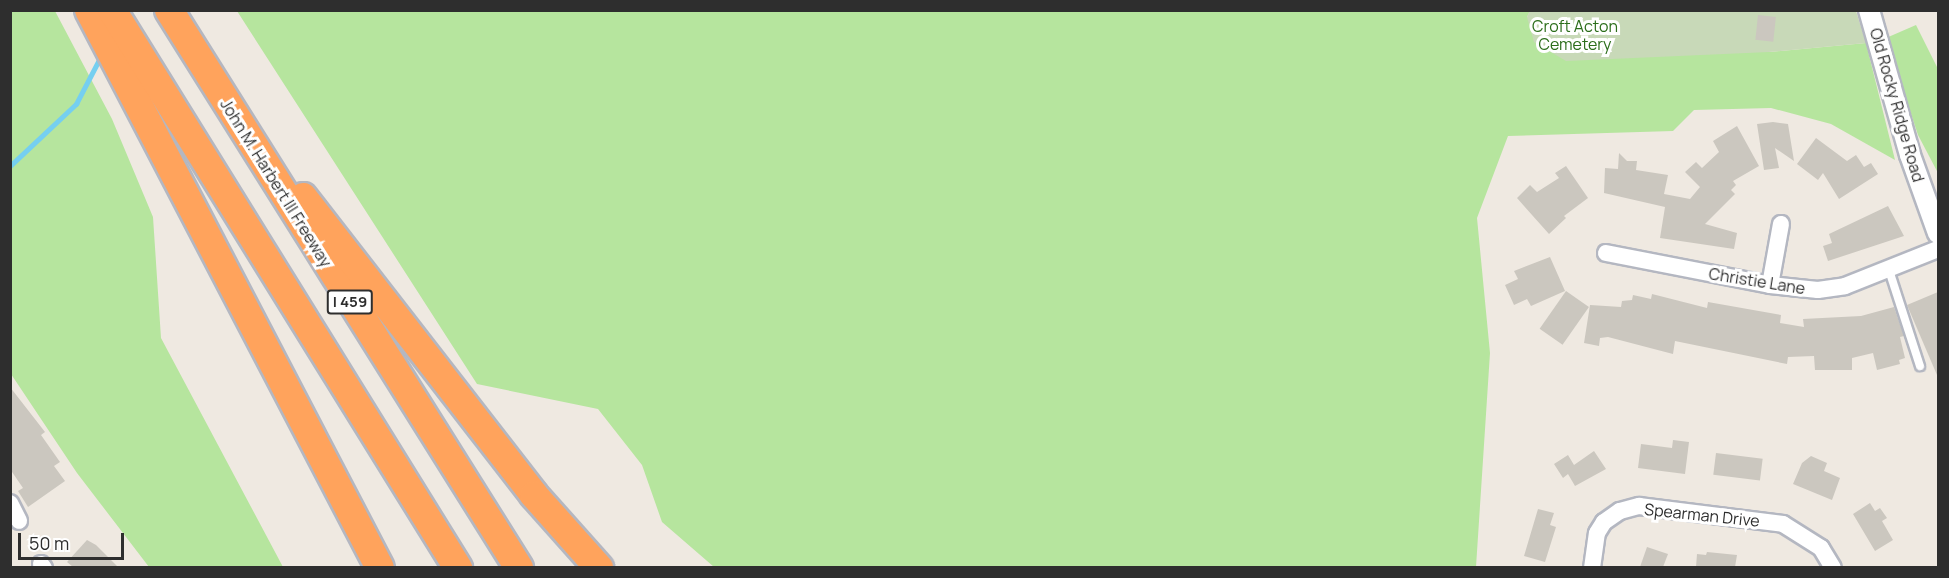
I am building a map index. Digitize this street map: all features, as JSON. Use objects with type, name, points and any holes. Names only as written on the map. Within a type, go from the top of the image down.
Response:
[{"type":"highway","points":[[88,10],[143,85],[330,470],[380,567]]},
{"type":"highway","name":"I 459","points":[[112,10],[143,85],[458,567]]},
{"type":"highway","points":[[184,34],[405,333],[534,495],[599,567]]},
{"type":"highway","name":"John M. Harbert III Freeway","points":[[184,34],[289,208],[519,567]]},
{"type":"highway","points":[[330,470],[373,567]]},
{"type":"street","name":"Old Rocky Ridge Road","points":[[1869,10],[1910,155],[1938,233]]},
{"type":"street","points":[[1770,285],[1781,224]]},
{"type":"street","name":"Christie Lane","points":[[1606,253],[1770,285],[1832,289],[1888,270],[1938,249]]},
{"type":"street","points":[[10,503],[19,521]]},
{"type":"street","name":"Spearman Drive","points":[[1592,567],[1597,533],[1604,522],[1620,511],[1640,507],[1783,524],[1821,548],[1833,567]]},
{"type":"lane","points":[[1888,270],[1920,366]]},
{"type":"green space","name":"Croft Acton Cemetery","points":[[1530,10],[1856,11],[1866,43],[1769,52],[1566,61],[1534,42],[1527,17]]},
{"type":"green space","points":[[10,11],[55,11],[112,119],[153,217],[161,338],[283,567],[149,567],[77,473],[11,374]]},
{"type":"green space","points":[[237,11],[1530,11],[1527,17],[1769,52],[1866,43],[1895,160],[1831,124],[1771,108],[1694,110],[1673,131],[1508,136],[1477,218],[1490,353],[1476,567],[714,567],[662,522],[642,465],[598,409],[477,384]]},
{"type":"green space","points":[[1916,25],[1938,69],[1938,173],[1918,135],[1886,38]]},
{"type":"building","points":[[1758,15],[1776,17],[1773,42],[1755,40]]},
{"type":"building","points":[[1773,122],[1788,124],[1794,161],[1775,148],[1779,168],[1764,170],[1757,124]]},
{"type":"building","points":[[1737,126],[1759,166],[1733,181],[1736,185],[1731,190],[1735,194],[1705,224],[1737,233],[1734,249],[1660,238],[1665,207],[1604,193],[1605,168],[1618,169],[1619,153],[1627,161],[1637,161],[1636,170],[1668,175],[1664,194],[1690,199],[1700,187],[1685,172],[1696,162],[1702,168],[1719,152],[1713,141]]},
{"type":"building","points":[[1816,138],[1847,161],[1856,155],[1864,167],[1871,163],[1878,174],[1839,199],[1823,173],[1818,180],[1797,164]]},
{"type":"building","points":[[1566,166],[1588,198],[1564,216],[1566,218],[1549,234],[1517,198],[1530,185],[1537,192],[1559,178],[1555,173]]},
{"type":"building","points":[[1888,206],[1904,236],[1828,261],[1823,246],[1832,243],[1829,234]]},
{"type":"building","points":[[1550,257],[1565,291],[1531,306],[1527,299],[1514,305],[1505,285],[1518,279],[1514,271]]},
{"type":"building","points":[[1566,291],[1589,307],[1563,345],[1540,329]]},
{"type":"building","points":[[1938,292],[1938,374],[1937,375],[1907,305]]},
{"type":"building","points":[[1652,294],[1707,308],[1708,302],[1781,315],[1780,323],[1804,327],[1803,319],[1861,316],[1894,307],[1904,336],[1900,337],[1905,358],[1899,360],[1900,364],[1877,370],[1873,353],[1852,358],[1852,370],[1815,370],[1814,356],[1788,357],[1787,364],[1675,341],[1673,354],[1608,337],[1600,338],[1599,346],[1584,343],[1590,305],[1621,307],[1622,301],[1632,300],[1633,295],[1651,299]]},
{"type":"building","points":[[10,387],[45,432],[41,435],[60,462],[54,466],[65,481],[28,507],[18,491],[23,488],[10,469]]},
{"type":"building","points":[[1673,440],[1689,442],[1685,474],[1638,468],[1641,444],[1672,448]]},
{"type":"building","points":[[1594,451],[1606,469],[1575,486],[1568,474],[1563,478],[1554,464],[1568,455],[1574,465]]},
{"type":"building","points":[[1716,453],[1763,459],[1760,481],[1713,475]]},
{"type":"building","points":[[1811,456],[1827,463],[1824,471],[1840,478],[1832,500],[1793,484],[1802,463]]},
{"type":"building","points":[[1870,503],[1875,511],[1880,508],[1887,518],[1882,521],[1893,540],[1875,551],[1853,514]]},
{"type":"building","points":[[1538,509],[1554,513],[1550,525],[1556,527],[1545,562],[1524,556]]},
{"type":"building","points":[[87,540],[96,545],[118,567],[73,567],[67,562]]},
{"type":"building","points":[[1647,547],[1668,554],[1663,567],[1640,567]]},
{"type":"building","points":[[1707,552],[1737,555],[1735,567],[1696,567],[1697,554],[1706,555]]},
{"type":"waterway","points":[[10,166],[76,104],[101,56]]}]
